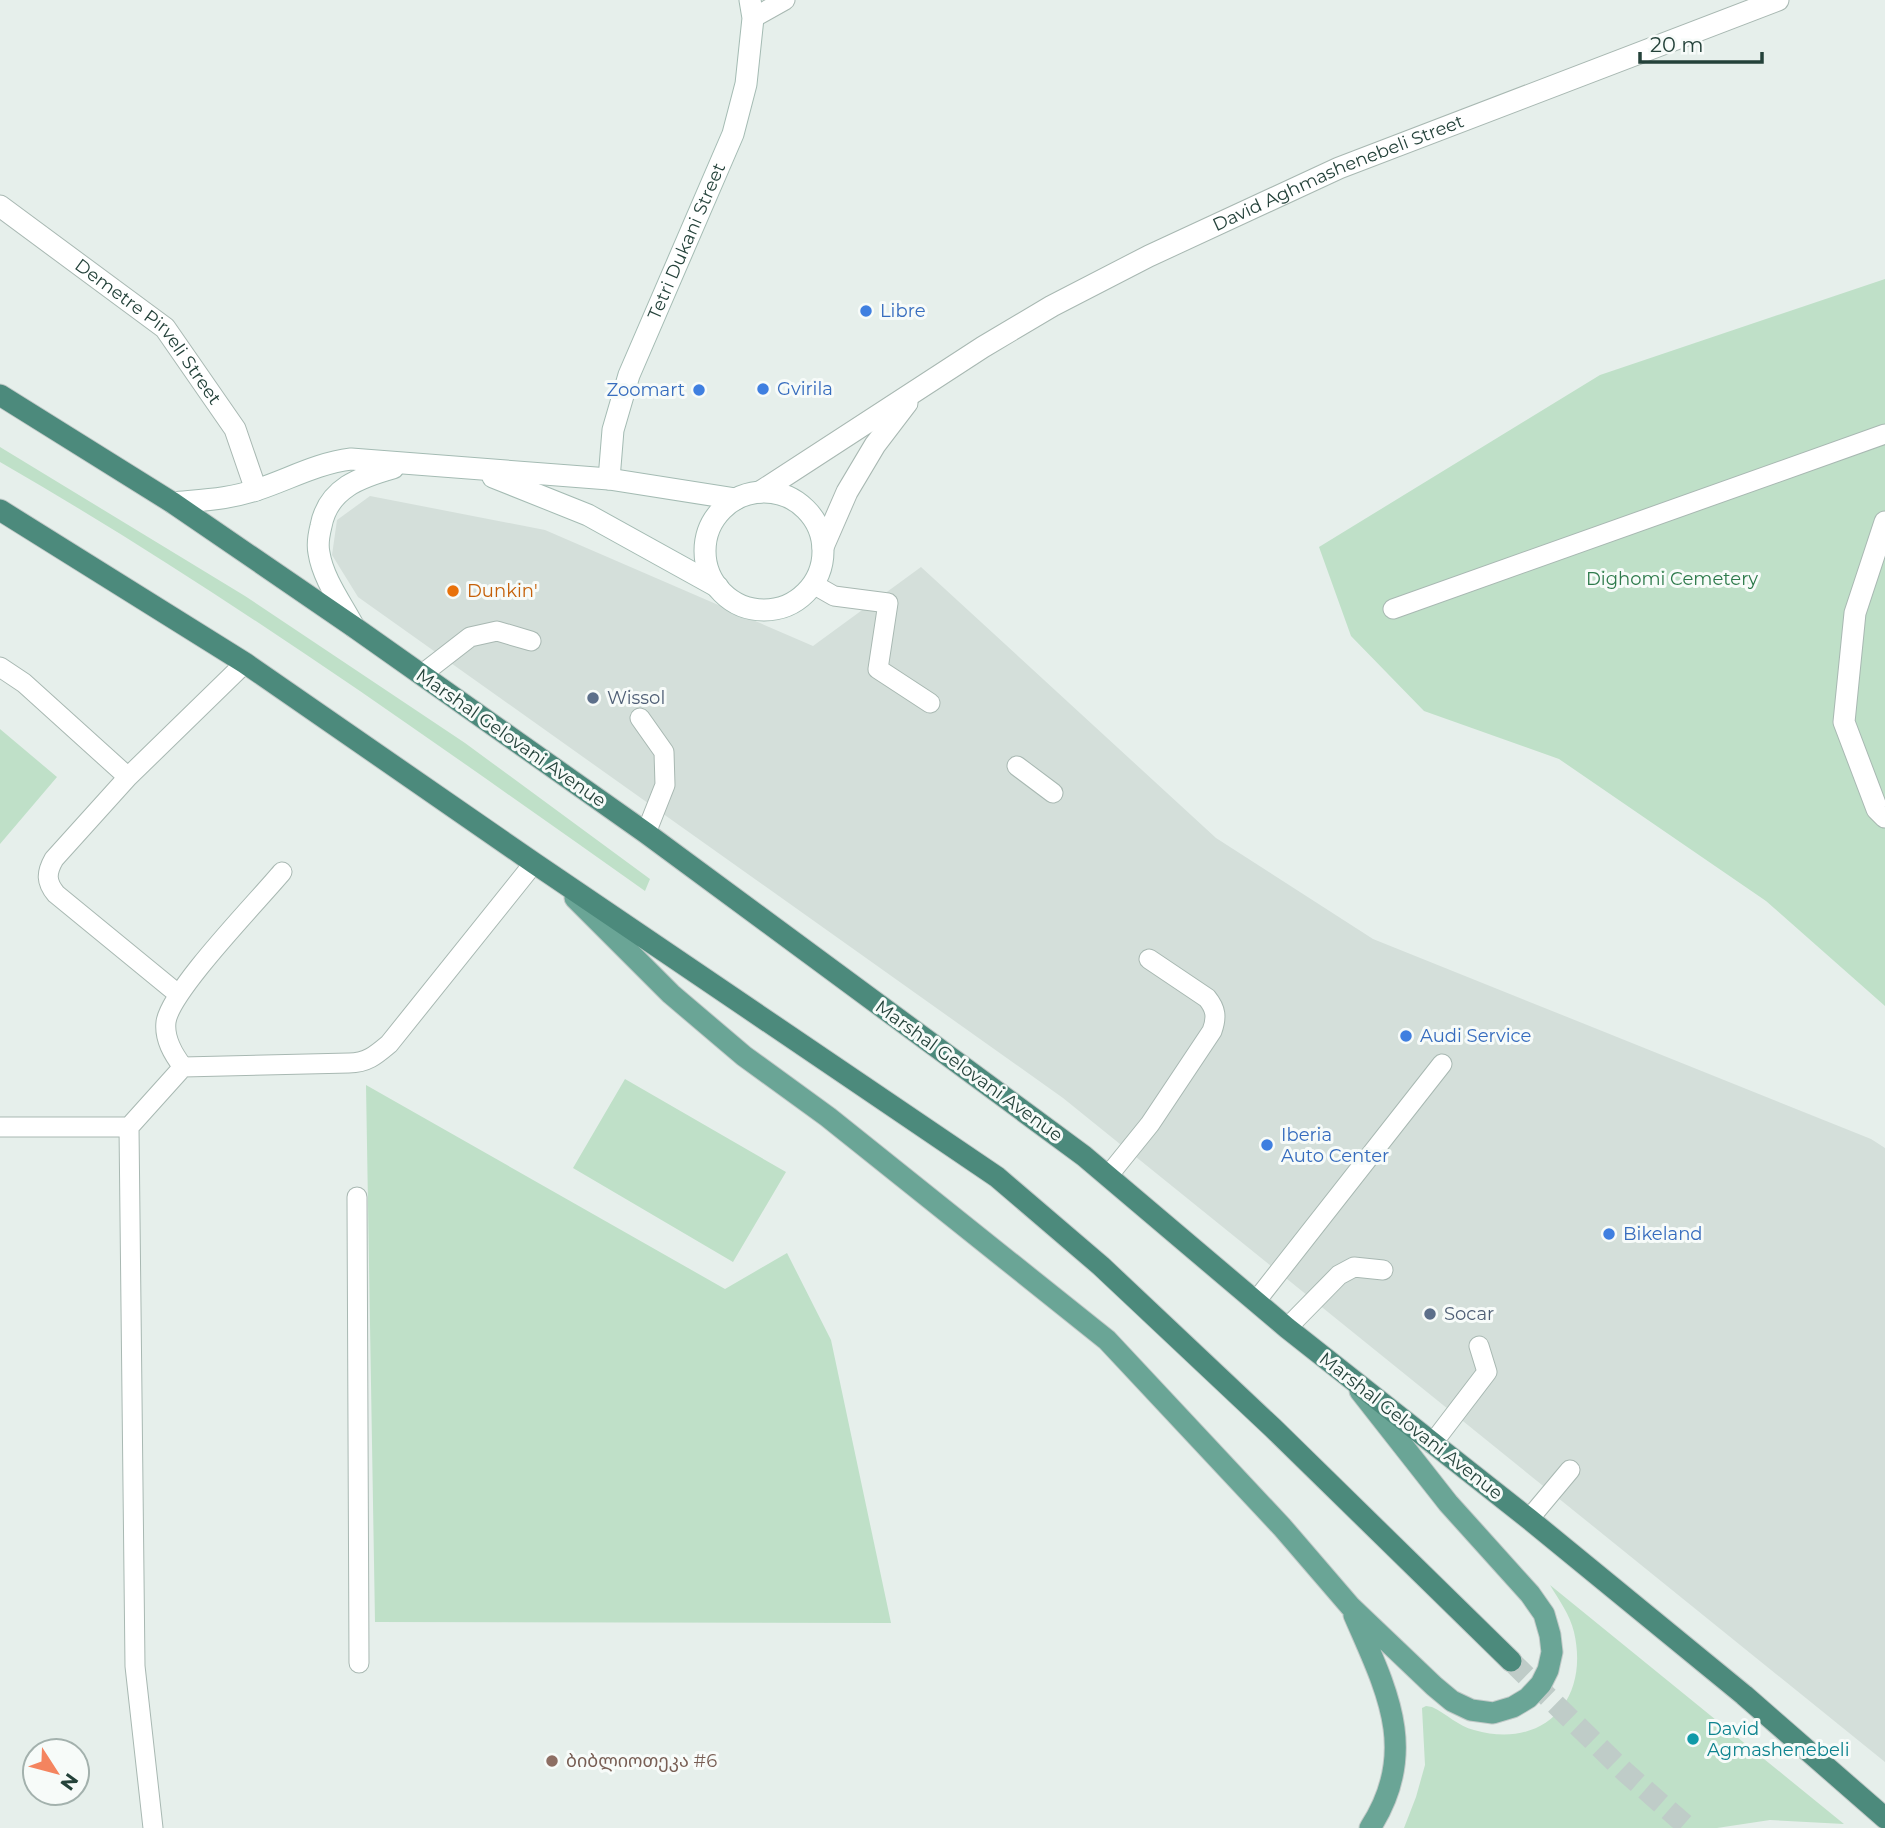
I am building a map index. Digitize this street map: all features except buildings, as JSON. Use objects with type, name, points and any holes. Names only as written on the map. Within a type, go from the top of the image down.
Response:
[{"type":"highway","name":"Marshal Gelovani Avenue","points":[[0,395],[173,503],[354,627],[646,833],[1084,1156],[1287,1328],[1530,1519],[1744,1695],[1885,1818]]},
{"type":"highway","points":[[0,510],[245,663],[997,1177],[1101,1266],[1213,1371],[1511,1661]]},
{"type":"main road","points":[[554,876],[671,994],[744,1056],[828,1117],[1107,1340],[1282,1527],[1350,1606],[1434,1686],[1452,1701],[1471,1710],[1493,1713],[1513,1707],[1528,1698],[1541,1684],[1548,1670],[1552,1652],[1544,1614],[1448,1503],[1350,1379]]},
{"type":"main road","points":[[1350,1606],[1385,1686],[1394,1717],[1394,1766],[1389,1788],[1370,1828]]},
{"type":"street","name":"David Aghmashenebeli Street","points":[[760,492],[983,347],[1052,306],[1149,256],[1327,174],[1777,0]]},
{"type":"street","name":"Tetri Dukani Street","points":[[609,479],[613,430],[625,385],[733,134],[746,84],[752,9]]},
{"type":"street","name":"Demetre Pirveli Street","points":[[0,206],[165,328],[235,429],[256,490]]},
{"type":"street","name":"David Aghmashenebeli Street","points":[[823,547],[847,492],[874,444],[917,390]]},
{"type":"street","points":[[173,503],[224,498],[256,490],[332,461],[351,459],[609,479],[736,499]]},
{"type":"street","points":[[354,627],[327,578],[318,552],[322,518],[343,488],[361,477],[405,464]]},
{"type":"street","points":[[475,470],[587,515],[718,587]]},
{"type":"street","points":[[760,492],[795,500],[809,512],[819,528],[823,547],[822,566],[813,584],[801,597],[785,607],[766,610],[739,604],[718,587],[708,570],[705,549],[709,530],[720,512],[736,499],[760,492]]},
{"type":"street","points":[[1885,522],[1855,613],[1844,722],[1877,809],[1885,817]]},
{"type":"lane","points":[[752,9],[785,0]]},
{"type":"lane","points":[[1393,609],[1885,433]]},
{"type":"lane","points":[[813,584],[834,596],[888,603],[878,668],[930,703]]},
{"type":"lane","points":[[421,675],[470,638],[497,631],[531,641]]},
{"type":"lane","points":[[178,994],[56,894],[49,886],[47,870],[128,776],[245,663]]},
{"type":"lane","points":[[0,667],[24,683],[63,716],[128,776]]},
{"type":"lane","points":[[640,718],[664,752],[664,785],[646,833]]},
{"type":"lane","points":[[1017,766],[1053,793]]},
{"type":"lane","points":[[153,1828],[135,1666],[129,1127],[183,1067],[361,1063],[373,1058],[389,1044],[534,863]]},
{"type":"lane","points":[[183,1067],[170,1050],[166,1023],[178,994],[282,872]]},
{"type":"lane","points":[[1108,1176],[1150,1124],[1212,1031],[1216,1020],[1214,1007],[1207,998],[1149,959]]},
{"type":"lane","points":[[1256,1301],[1442,1064]]},
{"type":"lane","points":[[0,1127],[129,1127]]},
{"type":"lane","points":[[357,1197],[359,1662]]},
{"type":"lane","points":[[1287,1328],[1339,1275],[1354,1267],[1383,1270]]},
{"type":"lane","points":[[1433,1444],[1488,1372],[1479,1346]]},
{"type":"lane","points":[[1530,1519],[1570,1470]]},
{"type":"shaded area","points":[[370,496],[545,530],[813,646],[921,567],[1216,838],[1373,939],[1871,1139],[1885,1148],[1885,1762],[1063,1098],[358,597],[332,555],[337,520]]},
{"type":"green space","name":"Dighomi Cemetery","points":[[1885,279],[1885,1006],[1766,901],[1559,759],[1424,711],[1351,636],[1319,547],[1600,375]]},
{"type":"green space","points":[[0,447],[245,596],[465,743],[650,879],[645,891],[247,615],[166,562],[0,462]]},
{"type":"green space","points":[[0,729],[57,777],[0,844]]},
{"type":"green space","points":[[625,1079],[786,1172],[733,1262],[573,1168]]},
{"type":"green space","points":[[366,1085],[725,1289],[787,1253],[831,1340],[891,1623],[375,1622]]},
{"type":"green space","points":[[1550,1585],[1844,1824],[1770,1820],[1717,1828],[1404,1828],[1425,1765],[1422,1708],[1432,1707],[1474,1730],[1499,1734],[1521,1733],[1540,1726],[1556,1714],[1568,1699],[1575,1679],[1577,1657],[1574,1632]]},
{"type":"tunnel","points":[[1511,1661],[1625,1772],[1689,1828]]},
{"type":"place","name":"Libre","points":[[866,311]]},
{"type":"place","name":"Gvirila","points":[[763,389]]},
{"type":"place","name":"Zoomart","points":[[699,390]]},
{"type":"place","name":"Dunkin'","points":[[453,591]]},
{"type":"place","name":"Wissol","points":[[593,698]]},
{"type":"place","name":"Audi Service","points":[[1406,1036]]},
{"type":"place","name":"Iberia Auto Center","points":[[1267,1145]]},
{"type":"place","name":"Bikeland","points":[[1609,1234]]},
{"type":"place","name":"Socar","points":[[1430,1314]]},
{"type":"place","name":"David Agmashenebeli","points":[[1693,1739]]},
{"type":"place","name":"ბიბლიოთეკა #6","points":[[552,1761]]}]
